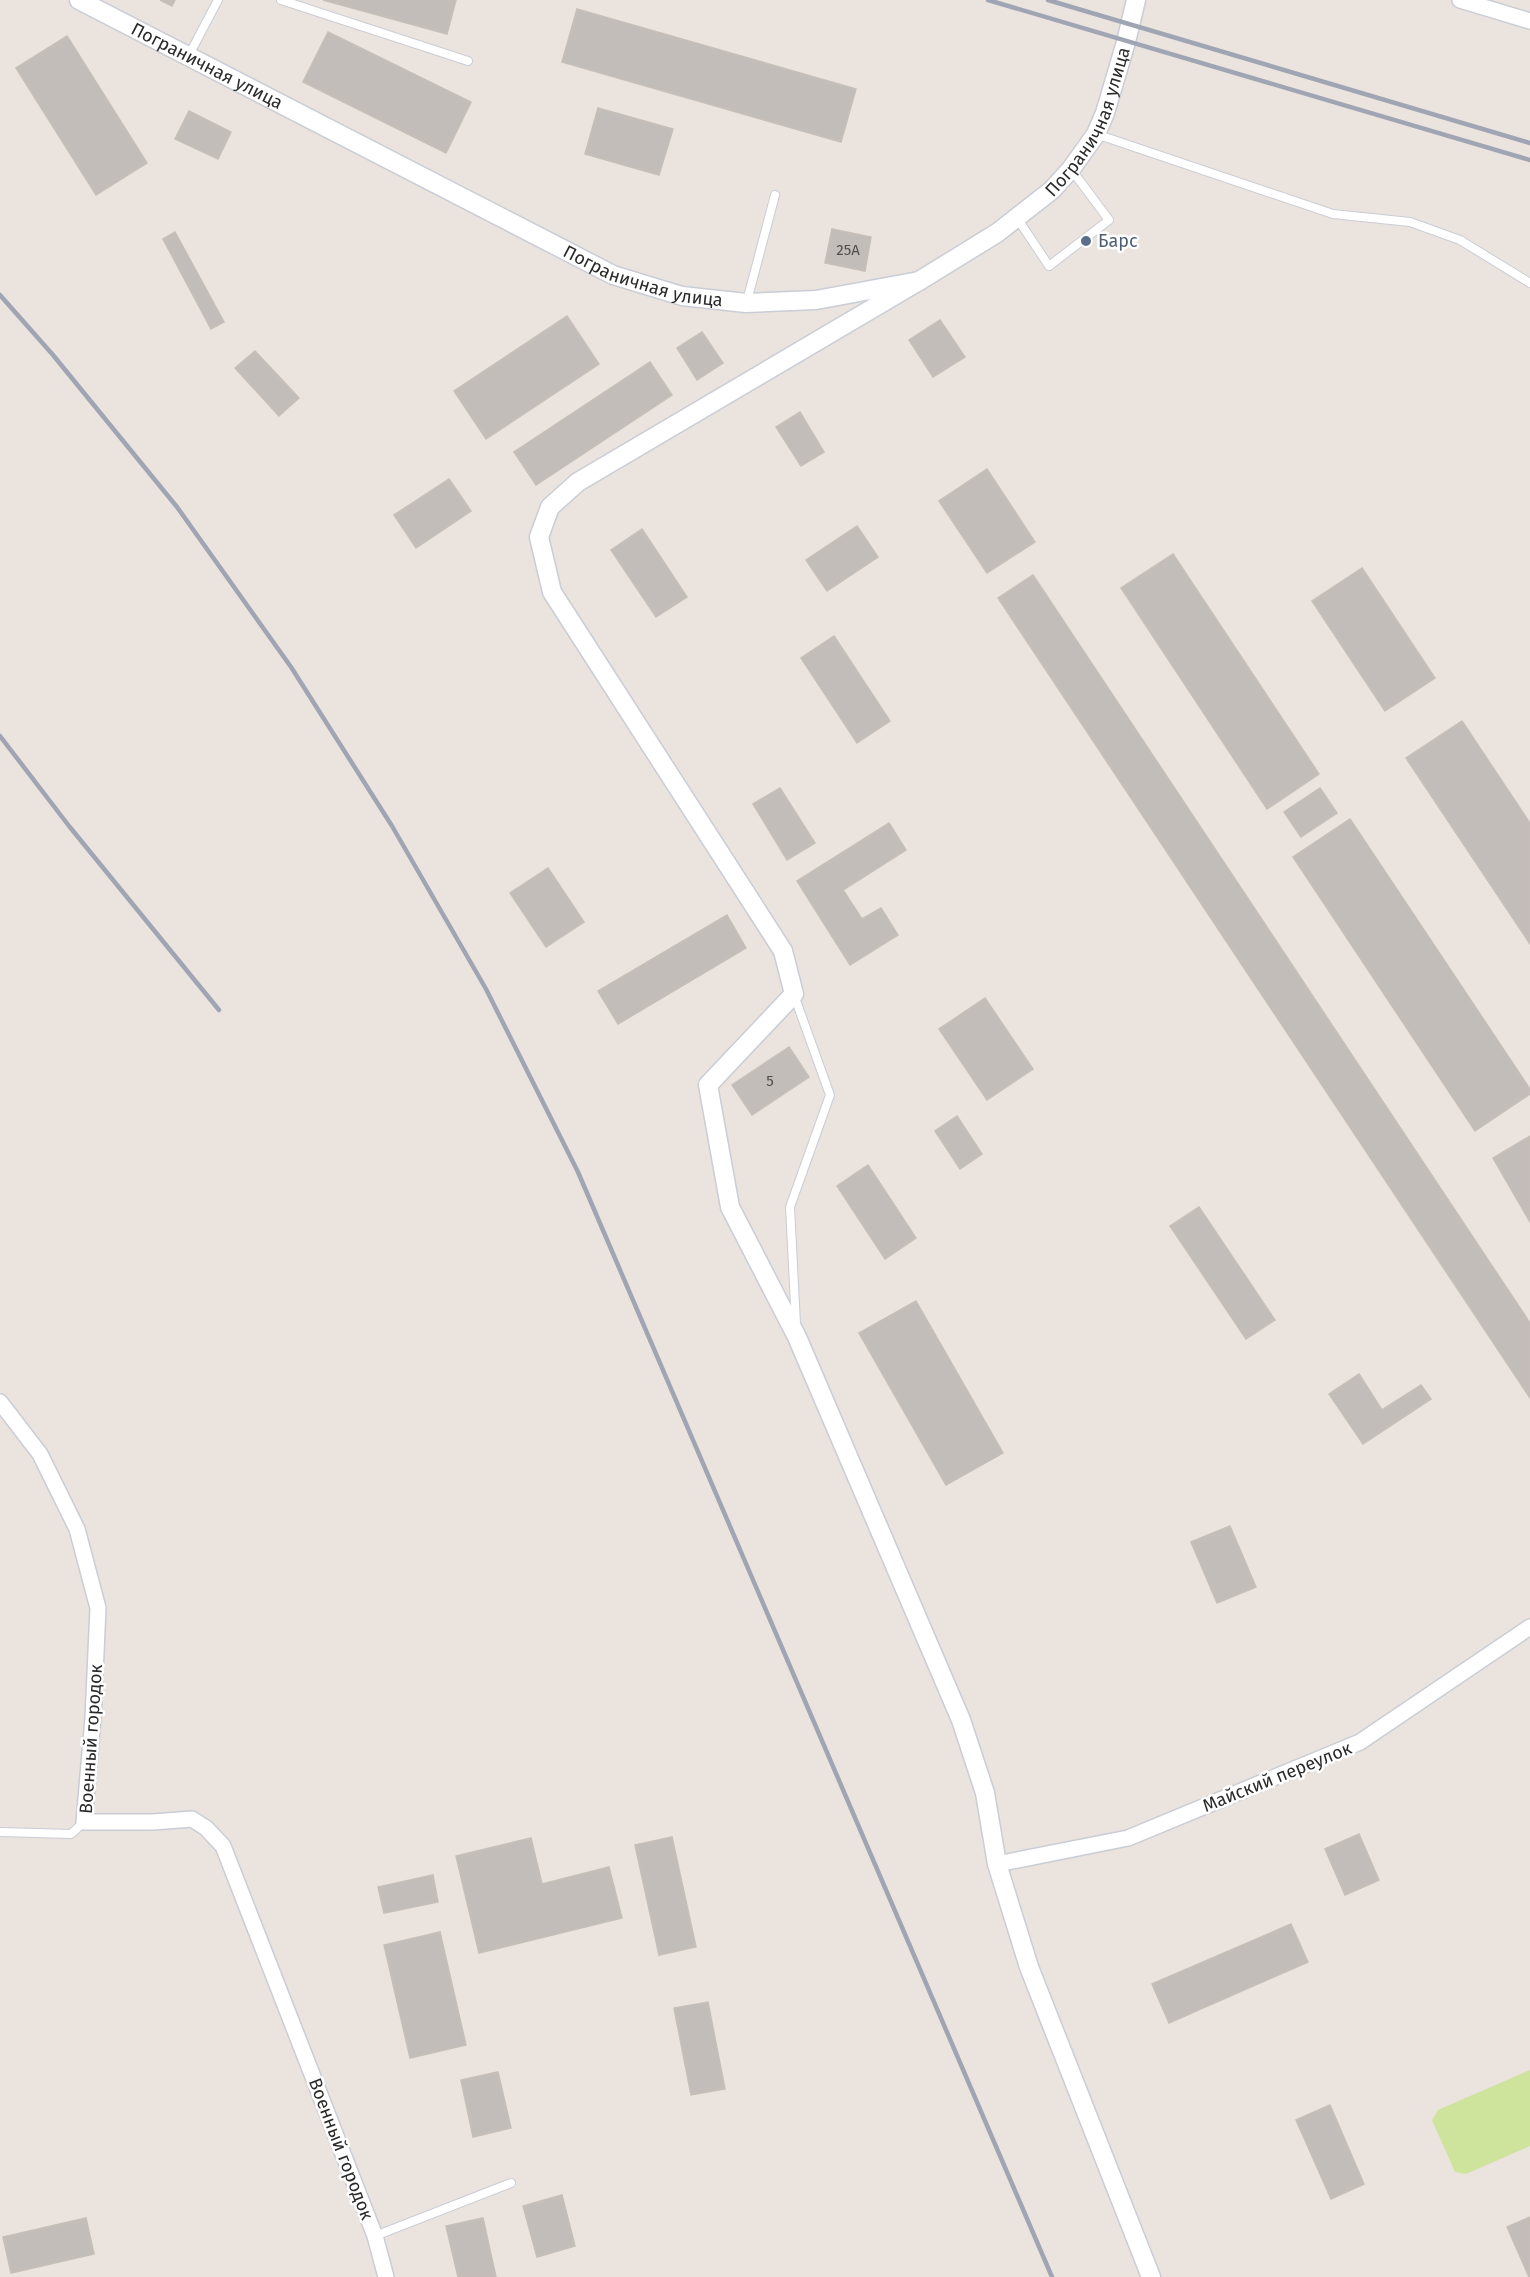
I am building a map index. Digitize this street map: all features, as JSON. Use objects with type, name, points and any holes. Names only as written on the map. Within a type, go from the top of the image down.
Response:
[{"type":"street","name":"Пограничная улица","points":[[79,0],[613,275],[682,296],[746,303],[816,300],[919,281],[997,233],[1052,190],[1071,169],[1096,134],[1105,113],[1136,0]]},
{"type":"street","points":[[1460,0],[1530,21]]},
{"type":"street","points":[[919,281],[578,482],[550,507],[539,537],[552,592],[783,951],[794,994],[708,1085],[729,1207],[797,1337],[962,1720],[985,1793],[997,1864],[1029,1967],[1151,2277]]},
{"type":"street","name":"Военный городок","points":[[0,1402],[40,1454],[77,1529],[98,1608],[93,1718],[84,1822],[153,1822],[192,1819],[206,1828],[223,1846],[375,2236],[386,2277]]},
{"type":"street","name":"Майский переулок","points":[[997,1864],[1128,1838],[1360,1742],[1530,1627]]},
{"type":"lane","points":[[189,57],[218,0]]},
{"type":"lane","points":[[281,0],[468,61]]},
{"type":"lane","points":[[1096,134],[1333,214],[1410,222],[1460,240],[1530,283]]},
{"type":"lane","points":[[1016,217],[1049,266],[1109,220],[1071,169]]},
{"type":"lane","points":[[746,303],[776,195]]},
{"type":"lane","points":[[794,994],[830,1095],[790,1207],[797,1337]]},
{"type":"lane","points":[[0,1832],[71,1834],[84,1822]]},
{"type":"lane","points":[[375,2236],[511,2184]]},
{"type":"green space","points":[[1530,2070],[1530,2146],[1466,2174],[1455,2172],[1432,2120],[1438,2110]]},
{"type":"building","points":[[160,0],[175,0],[172,6]]},
{"type":"building","points":[[323,0],[456,0],[447,34]]},
{"type":"building","points":[[577,9],[856,89],[841,142],[562,62]]},
{"type":"building","points":[[328,32],[471,102],[446,153],[303,82]]},
{"type":"building","points":[[67,36],[147,163],[96,195],[16,68]]},
{"type":"building","points":[[598,108],[673,129],[659,175],[585,154]]},
{"type":"building","points":[[189,111],[231,132],[218,159],[175,139]]},
{"type":"building","points":[[832,229],[871,237],[865,271],[825,263]]},
{"type":"building","points":[[175,232],[224,322],[211,329],[163,239]]},
{"type":"building","points":[[567,316],[599,364],[486,439],[454,391]]},
{"type":"building","points":[[940,320],[965,357],[933,377],[909,340]]},
{"type":"building","points":[[702,332],[723,363],[697,380],[677,348]]},
{"type":"building","points":[[255,351],[299,398],[279,416],[235,368]]},
{"type":"building","points":[[650,362],[672,395],[536,485],[514,452]]},
{"type":"building","points":[[800,412],[824,452],[801,466],[776,427]]},
{"type":"building","points":[[987,469],[1035,542],[987,573],[939,501]]},
{"type":"building","points":[[449,479],[471,511],[416,548],[394,515]]},
{"type":"building","points":[[857,526],[878,557],[827,591],[806,560]]},
{"type":"building","points":[[642,529],[687,597],[656,617],[611,550]]},
{"type":"building","points":[[1173,554],[1319,774],[1267,809],[1121,588]]},
{"type":"building","points":[[1362,568],[1435,678],[1385,711],[1312,601]]},
{"type":"building","points":[[1033,575],[1530,1323],[1530,1398],[998,598]]},
{"type":"building","points":[[834,636],[890,721],[857,743],[801,658]]},
{"type":"building","points":[[1462,721],[1530,823],[1530,944],[1406,758]]},
{"type":"building","points":[[780,788],[815,843],[787,860],[753,804]]},
{"type":"building","points":[[1320,788],[1337,813],[1301,837],[1284,812]]},
{"type":"building","points":[[1350,819],[1530,1089],[1530,1094],[1475,1131],[1293,857]]},
{"type":"building","points":[[889,823],[906,850],[843,890],[862,919],[881,908],[898,935],[850,965],[797,881]]},
{"type":"building","points":[[548,868],[584,922],[546,947],[510,893]]},
{"type":"building","points":[[727,915],[746,948],[618,1024],[598,991]]},
{"type":"building","points":[[985,998],[1033,1069],[987,1100],[939,1029]]},
{"type":"building","points":[[789,1047],[809,1077],[752,1115],[732,1085]]},
{"type":"building","points":[[957,1116],[982,1154],[960,1169],[935,1131]]},
{"type":"building","points":[[1530,1136],[1530,1222],[1493,1158]]},
{"type":"building","points":[[868,1165],[916,1238],[885,1259],[837,1186]]},
{"type":"building","points":[[1199,1207],[1275,1320],[1246,1339],[1170,1226]]},
{"type":"building","points":[[916,1301],[1003,1453],[946,1485],[859,1333]]},
{"type":"building","points":[[1359,1374],[1382,1410],[1421,1385],[1431,1399],[1363,1444],[1329,1394]]},
{"type":"building","points":[[1230,1526],[1256,1587],[1217,1603],[1191,1542]]},
{"type":"building","points":[[1359,1834],[1379,1880],[1345,1895],[1325,1849]]},
{"type":"building","points":[[672,1837],[696,1947],[659,1955],[635,1845]]},
{"type":"building","points":[[531,1838],[542,1884],[609,1867],[622,1918],[479,1953],[456,1856]]},
{"type":"building","points":[[433,1875],[438,1902],[384,1913],[378,1887]]},
{"type":"building","points":[[1291,1924],[1308,1962],[1169,2023],[1152,1984]]},
{"type":"building","points":[[440,1932],[466,2045],[410,2058],[384,1945]]},
{"type":"building","points":[[708,2002],[725,2089],[691,2095],[674,2008]]},
{"type":"building","points":[[498,2072],[511,2128],[473,2137],[461,2080]]},
{"type":"building","points":[[1330,2105],[1364,2184],[1331,2199],[1296,2120]]},
{"type":"building","points":[[562,2195],[575,2246],[537,2257],[523,2206]]},
{"type":"building","points":[[1530,2217],[1530,2277],[1529,2277],[1507,2227]]},
{"type":"building","points":[[86,2218],[94,2254],[11,2273],[3,2237]]},
{"type":"building","points":[[483,2218],[496,2277],[458,2277],[446,2226]]},
{"type":"railway","points":[[988,0],[1530,160]]},
{"type":"railway","points":[[1048,0],[1530,143]]},
{"type":"railway","points":[[0,295],[53,355],[177,507],[291,667],[392,826],[486,989],[578,1172],[1052,2277]]},
{"type":"railway","points":[[0,736],[69,826],[219,1010]]},
{"type":"place","name":"Барс","points":[[1086,241]]}]
